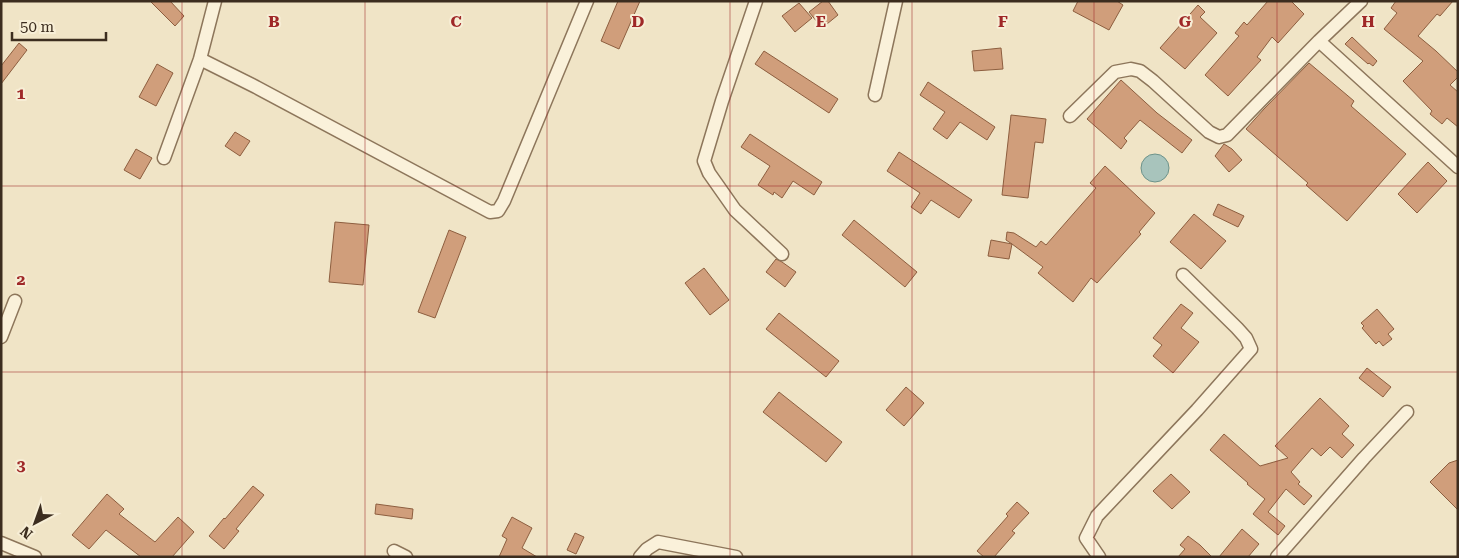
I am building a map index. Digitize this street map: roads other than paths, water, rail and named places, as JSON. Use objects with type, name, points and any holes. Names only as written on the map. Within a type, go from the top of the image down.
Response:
[{"type":"street","points":[[164,158],[200,59],[215,1]]},
{"type":"street","points":[[200,59],[490,212],[498,211],[504,201],[587,1]]},
{"type":"street","points":[[756,1],[704,161],[709,173],[735,210],[782,254]]},
{"type":"street","points":[[875,95],[896,1]]},
{"type":"street","points":[[1070,116],[1115,72],[1140,71],[1209,132],[1219,137],[1227,135],[1361,1]]},
{"type":"street","points":[[1319,41],[1458,167]]},
{"type":"street","points":[[1099,557],[1086,538],[1097,516],[1197,410],[1251,349],[1246,338],[1237,328],[1182,275]]},
{"type":"street","points":[[1,337],[15,301]]},
{"type":"street","points":[[1277,557],[1407,412]]},
{"type":"street","points":[[640,557],[647,549],[658,542],[736,557]]},
{"type":"street","points":[[2,544],[35,557]]},
{"type":"street","points":[[394,551],[406,557]]},
{"type":"water","points":[[1155,154],[1165,158],[1169,168],[1165,178],[1155,182],[1145,178],[1141,168],[1145,158]]}]
